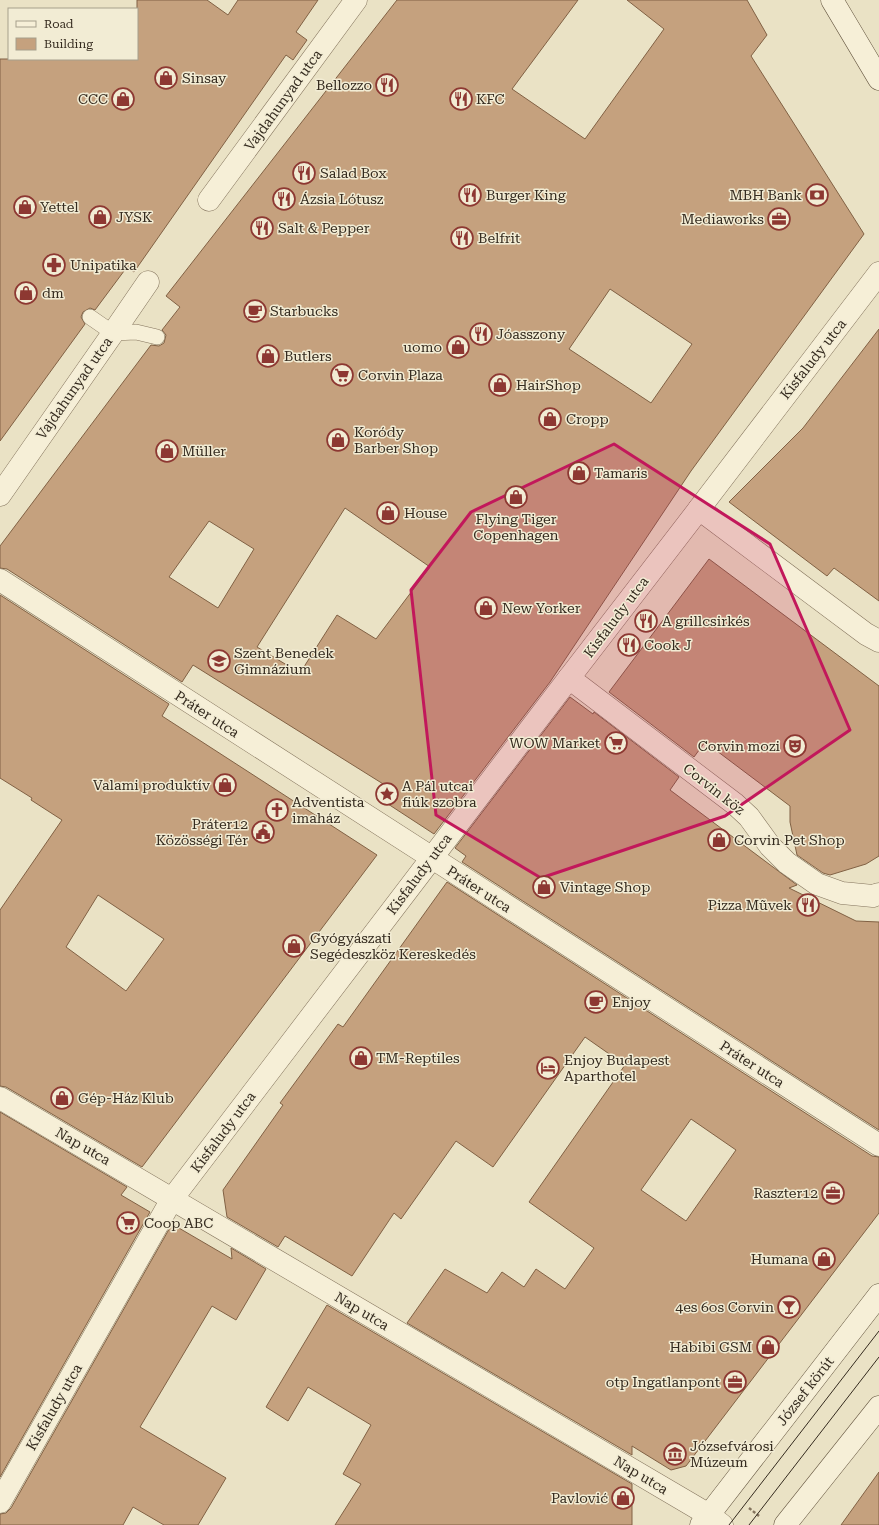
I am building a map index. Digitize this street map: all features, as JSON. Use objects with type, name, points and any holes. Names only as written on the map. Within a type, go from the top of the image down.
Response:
[{"type":"street","name":"Vajdahunyad utca","points":[[209,200],[356,0]]},
{"type":"street","points":[[832,0],[879,79]]},
{"type":"street","name":"Kisfaludy utca","points":[[0,1502],[172,1198],[879,273]]},
{"type":"street","name":"Vajdahunyad utca","points":[[0,495],[148,282]]},
{"type":"street","points":[[698,509],[866,634],[879,641]]},
{"type":"street","name":"Práter utca","points":[[0,580],[879,1145]]},
{"type":"street","name":"Corvin köz","points":[[570,678],[735,804],[749,817],[770,846],[787,864],[817,884],[842,893],[873,896],[879,894]]},
{"type":"street","name":"Nap utca","points":[[0,1098],[172,1198],[711,1522]]},
{"type":"street","name":"József körút","points":[[711,1522],[879,1295]]},
{"type":"street","points":[[785,1525],[879,1407]]},
{"type":"lane","points":[[90,317],[112,333],[136,332],[157,337]]},
{"type":"highlighted area","points":[[614,444],[770,544],[850,730],[725,816],[541,878],[436,815],[411,590],[471,512]]},
{"type":"building","points":[[137,0],[207,0],[228,15],[238,0],[318,0],[296,32],[307,40],[293,60],[286,55],[134,272],[127,267],[95,310],[90,308],[83,312],[81,317],[85,324],[0,441],[0,59],[138,60]]},
{"type":"building","points":[[397,0],[578,0],[512,89],[585,139],[664,29],[627,0],[747,0],[767,35],[751,56],[864,234],[691,471],[550,682],[434,834],[388,804],[396,792],[193,665],[182,682],[7,569],[0,568],[0,546],[151,345],[159,346],[164,343],[166,335],[162,330],[180,307],[166,296]],"holes":[[[610,289],[692,344],[651,403],[569,349]],[[345,508],[430,567],[376,639],[337,615],[300,673],[257,647]],[[209,521],[254,549],[218,608],[169,577]]]},
{"type":"building","points":[[879,329],[879,601],[834,568],[827,576],[729,502],[803,428]]},
{"type":"building","name":"Corvin mozi","points":[[709,559],[879,686],[879,856],[866,864],[830,875],[823,873],[797,855],[790,822],[790,806],[705,742],[694,757],[609,692]]},
{"type":"building","points":[[0,595],[169,704],[162,716],[377,855],[142,1167],[6,1087],[0,1086],[0,910],[62,820],[31,800],[32,798],[0,778]],"holes":[[[98,895],[164,939],[126,991],[66,947]]]},
{"type":"building","points":[[570,697],[593,714],[594,712],[679,777],[670,790],[797,885],[789,888],[856,921],[879,922],[879,1130],[462,862],[466,856],[455,848]]},
{"type":"building","points":[[447,882],[872,1156],[879,1157],[879,1213],[686,1466],[671,1470],[632,1446],[632,1455],[407,1323],[445,1269],[487,1293],[502,1272],[524,1287],[536,1269],[565,1289],[594,1248],[529,1202],[625,1065],[585,1037],[493,1167],[456,1141],[401,1219],[394,1213],[352,1276],[285,1236],[278,1247],[227,1217],[223,1190],[283,1105],[280,1103],[338,1024],[343,1027]],"holes":[[[691,1119],[736,1150],[686,1221],[641,1190]]]},
{"type":"building","points":[[0,1112],[127,1187],[121,1195],[150,1212],[0,1477]]},
{"type":"building","points":[[172,1224],[232,1259],[231,1248],[266,1269],[236,1320],[212,1306],[140,1427],[226,1478],[198,1525],[164,1525],[133,1507],[123,1525],[0,1525],[0,1514],[6,1513],[11,1508]]},
{"type":"building","points":[[327,1305],[632,1484],[632,1525],[335,1525],[361,1484],[343,1474],[371,1425],[308,1387],[288,1421],[266,1407]]},
{"type":"building","points":[[879,1472],[879,1525],[841,1525]]},
{"type":"tram line","points":[[729,1525],[879,1331]]},
{"type":"tram line","points":[[749,1525],[879,1357]]},
{"type":"place","name":"Sinsay","points":[[166,78]]},
{"type":"place","name":"Bellozzo","points":[[387,85]]},
{"type":"place","name":"CCC","points":[[123,99]]},
{"type":"place","name":"KFC","points":[[461,99]]},
{"type":"place","name":"Salad Box","points":[[304,173]]},
{"type":"place","name":"Burger King","points":[[470,195]]},
{"type":"place","name":"MBH Bank","points":[[817,195]]},
{"type":"place","name":"Ázsia Lótusz","points":[[284,199]]},
{"type":"place","name":"Yettel","points":[[25,207]]},
{"type":"place","name":"JYSK","points":[[100,217]]},
{"type":"place","name":"Mediaworks","points":[[779,219]]},
{"type":"place","name":"Salt & Pepper","points":[[262,228]]},
{"type":"place","name":"Belfrit","points":[[462,238]]},
{"type":"place","name":"Unipatika","points":[[54,265]]},
{"type":"place","name":"dm","points":[[26,293]]},
{"type":"place","name":"Starbucks","points":[[255,311]]},
{"type":"place","name":"Jóasszony","points":[[481,334]]},
{"type":"place","name":"uomo","points":[[458,347]]},
{"type":"place","name":"Butlers","points":[[268,356]]},
{"type":"place","name":"Corvin Plaza","points":[[342,375]]},
{"type":"place","name":"HairShop","points":[[500,385]]},
{"type":"place","name":"Cropp","points":[[550,419]]},
{"type":"place","name":"Koródy Barber Shop","points":[[338,440]]},
{"type":"place","name":"Müller","points":[[167,451]]},
{"type":"place","name":"Tamaris","points":[[579,473]]},
{"type":"place","name":"Flying Tiger Copenhagen","points":[[516,497]]},
{"type":"place","name":"House","points":[[388,513]]},
{"type":"place","name":"New Yorker","points":[[486,608]]},
{"type":"place","name":"A grillcsirkés","points":[[646,621]]},
{"type":"place","name":"Cook J","points":[[629,645]]},
{"type":"place","name":"Szent Benedek Gimnázium","points":[[219,661]]},
{"type":"place","name":"WOW Market","points":[[616,743]]},
{"type":"place","name":"Corvin mozi","points":[[795,746]]},
{"type":"place","name":"Valami produktív","points":[[225,785]]},
{"type":"place","name":"A Pál utcai fiúk szobra","points":[[387,794]]},
{"type":"place","name":"Adventista imaház","points":[[277,810]]},
{"type":"place","name":"Práter12 Közösségi Tér","points":[[263,832]]},
{"type":"place","name":"Corvin Pet Shop","points":[[719,840]]},
{"type":"place","name":"Vintage Shop","points":[[544,887]]},
{"type":"place","name":"Pizza Mũvek","points":[[808,905]]},
{"type":"place","name":"Gyógyászati Segédeszköz Kereskedés","points":[[294,946]]},
{"type":"place","name":"Enjoy","points":[[596,1002]]},
{"type":"place","name":"TM-Reptiles","points":[[361,1058]]},
{"type":"place","name":"Enjoy Budapest Aparthotel","points":[[548,1068]]},
{"type":"place","name":"Gép-Ház Klub","points":[[62,1098]]},
{"type":"place","name":"Raszter12","points":[[833,1193]]},
{"type":"place","name":"Coop ABC","points":[[128,1223]]},
{"type":"place","name":"Humana","points":[[824,1259]]},
{"type":"place","name":"4es 6os Corvin","points":[[789,1307]]},
{"type":"place","name":"Habibi GSM","points":[[768,1347]]},
{"type":"place","name":"otp Ingatlanpont","points":[[735,1382]]},
{"type":"place","name":"Józsefvárosi Múzeum","points":[[675,1454]]},
{"type":"place","name":"Pavlović","points":[[623,1498]]}]
